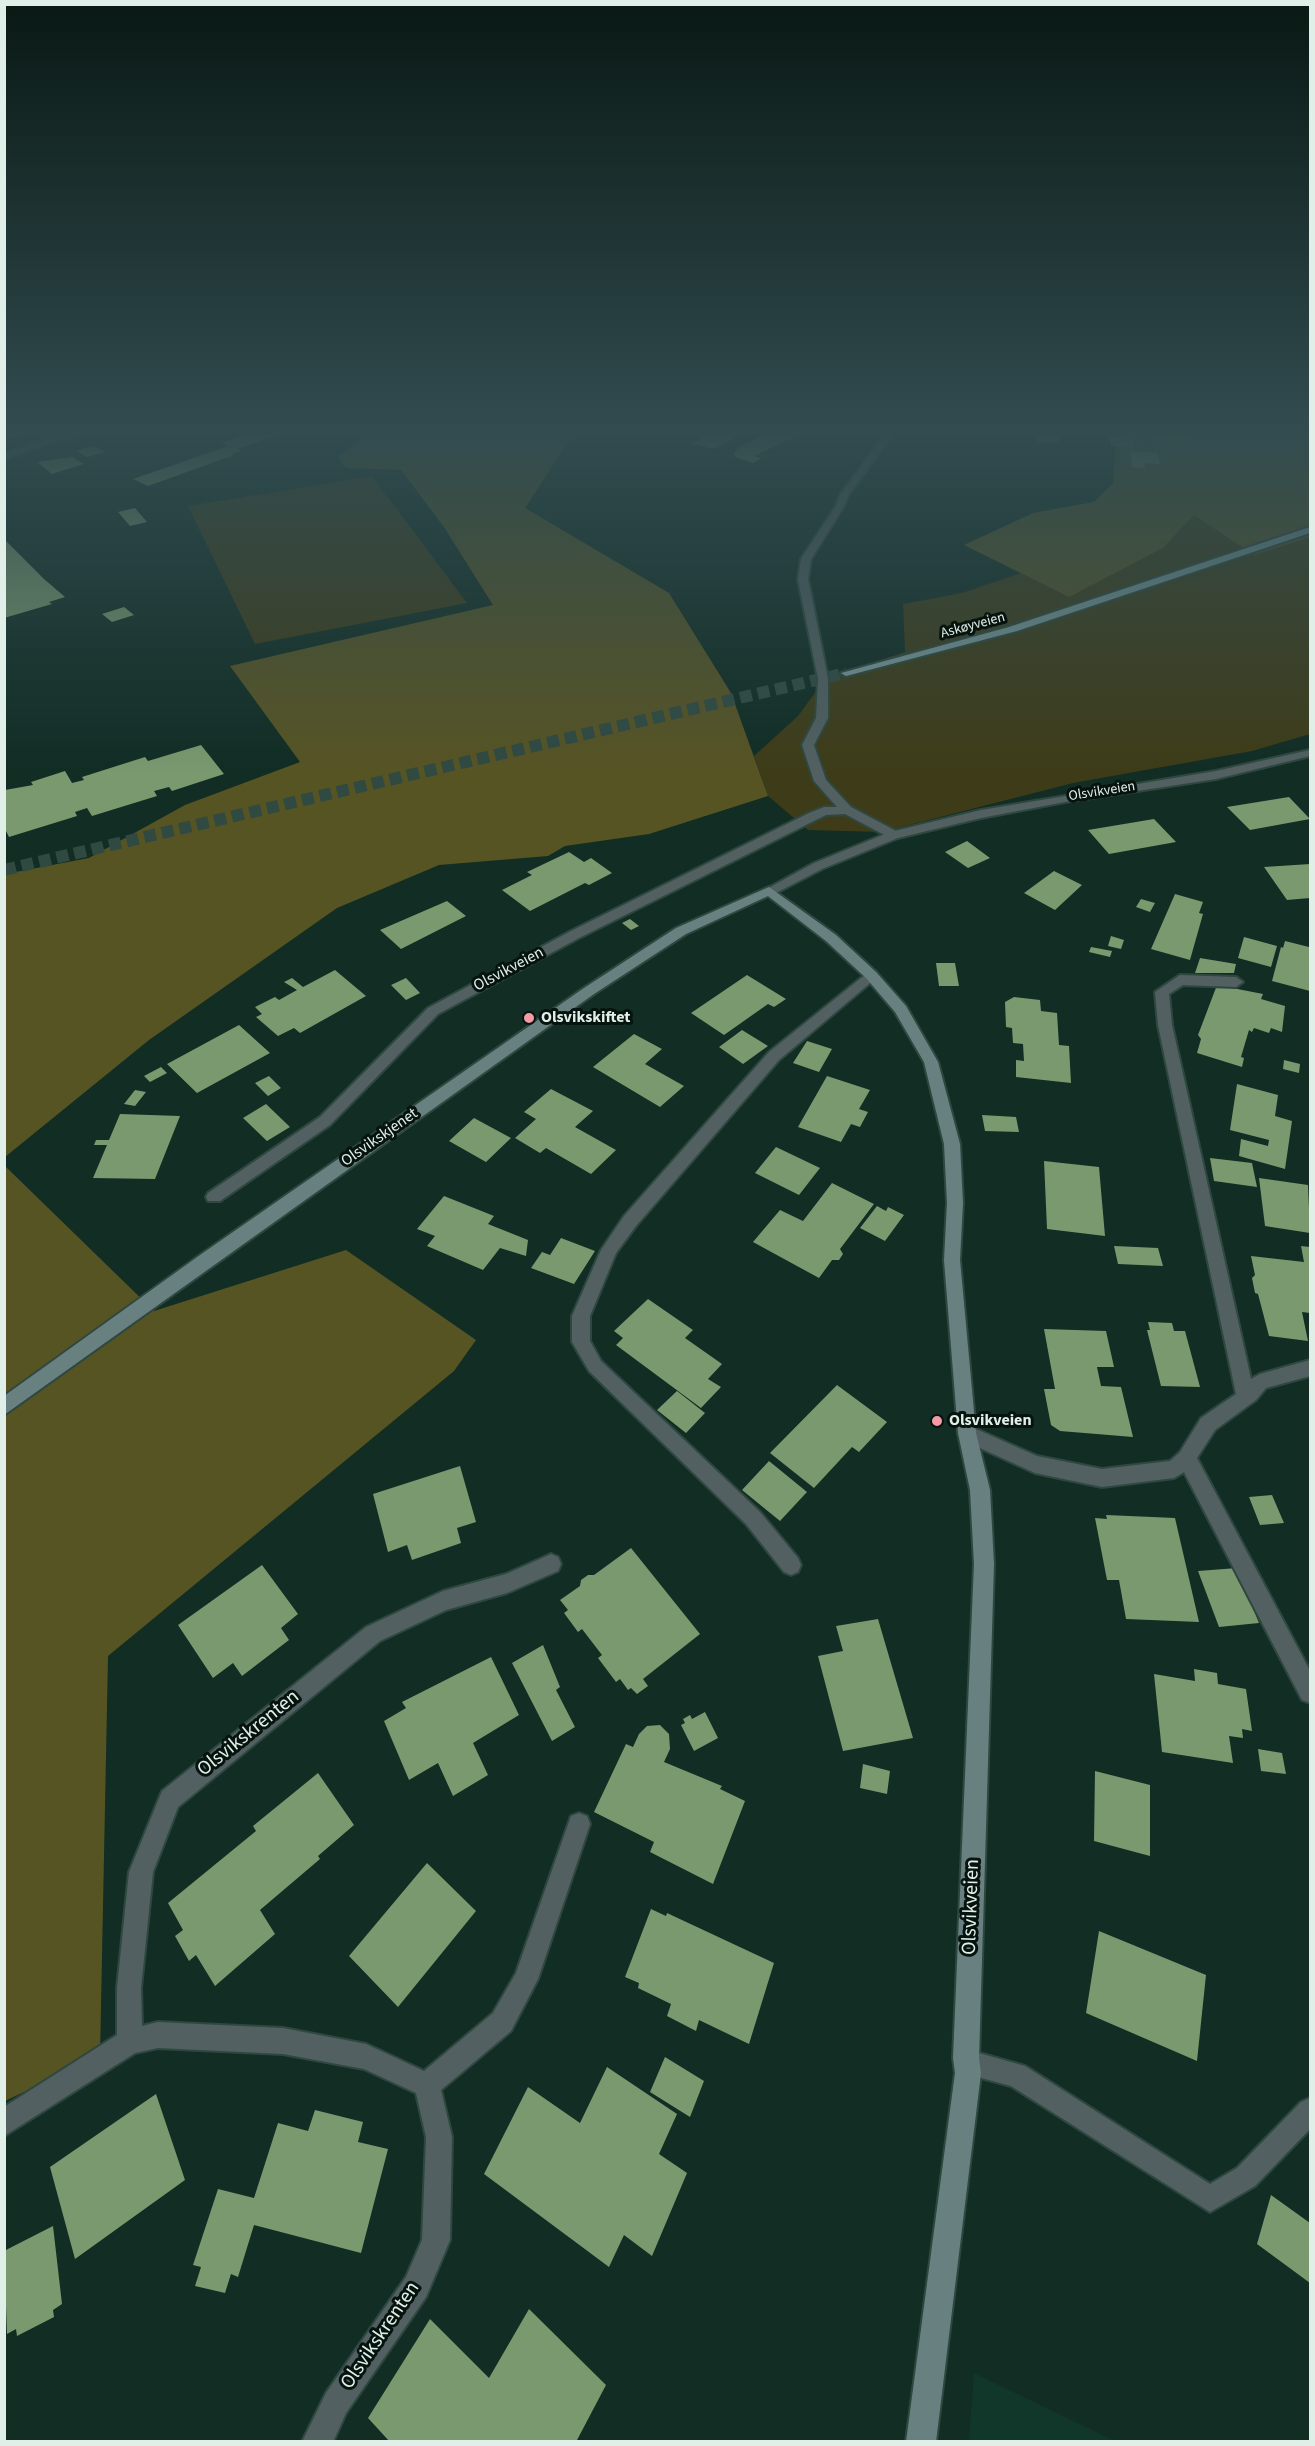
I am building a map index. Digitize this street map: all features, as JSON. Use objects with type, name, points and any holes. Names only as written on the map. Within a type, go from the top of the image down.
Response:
[{"type":"main road","name":"Askøyveien","points":[[846,673],[1013,629],[1268,544]]},
{"type":"main road","name":"Olsvikveien","points":[[769,891],[831,938],[871,975],[901,1009],[931,1062],[949,1124],[955,1203],[952,1260],[967,1433],[980,1490],[984,1564],[966,2058],[968,2073],[921,2442]]},
{"type":"main road","name":"Olsvikskjenet","points":[[4,1407],[216,1254],[589,991],[681,931],[769,891]]},
{"type":"street","points":[[816,544],[806,559],[803,579],[823,680],[822,718],[808,745],[820,781],[846,810],[894,835]]},
{"type":"street","name":"Olsvikveien","points":[[769,891],[818,866],[894,835],[1002,810],[1216,775],[1311,753]]},
{"type":"street","name":"Olsvikveien","points":[[214,1197],[325,1121],[433,1011],[574,935],[813,816],[824,811],[846,810]]},
{"type":"street","points":[[791,1565],[753,1518],[595,1366],[580,1342],[581,1316],[609,1250],[630,1221],[774,1056],[871,975]]},
{"type":"street","points":[[1236,982],[1180,980],[1162,992],[1165,1024],[1246,1397]]},
{"type":"street","points":[[967,1433],[1035,1464],[1102,1478],[1174,1469],[1187,1458],[1209,1424],[1246,1397],[1260,1382],[1311,1368]]},
{"type":"street","points":[[1187,1458],[1311,1692]]},
{"type":"street","name":"Olsvikskrenten","points":[[130,2042],[129,1988],[141,1872],[170,1799],[373,1634],[443,1601],[507,1583],[551,1564]]},
{"type":"street","points":[[4,2123],[130,2042],[158,2035],[283,2041],[366,2057],[427,2085],[502,2022],[526,1979],[579,1824]]},
{"type":"street","points":[[966,2058],[972,2064],[1016,2075],[1210,2199],[1246,2177],[1311,2111]]},
{"type":"street","name":"Olsvikskrenten","points":[[317,2442],[336,2403],[416,2287],[436,2240],[439,2137],[427,2085]]},
{"type":"shaded area","points":[[207,544],[423,544],[467,603],[255,644]]},
{"type":"shaded area","points":[[455,544],[586,544],[669,593],[731,693],[768,796],[649,834],[565,846],[548,856],[439,865],[337,908],[149,1040],[5,1157],[5,874],[89,858],[185,805],[300,762],[230,666],[493,605]]},
{"type":"shaded area","points":[[966,544],[1167,544],[1069,597],[964,545]]},
{"type":"shaded area","points":[[1167,544],[1310,544],[1310,734],[1252,751],[1073,783],[882,832],[808,830],[768,796],[754,756],[798,716],[825,679],[905,652],[903,604],[962,593],[1021,573],[1069,596]]},
{"type":"shaded area","points":[[1238,544],[1288,544],[1254,555]]},
{"type":"shaded area","points":[[4,1165],[154,1311],[346,1250],[476,1340],[454,1371],[108,1656],[100,2056],[5,2101]]},
{"type":"shaded area","points":[[974,2373],[1115,2441],[969,2441]]},
{"type":"building","points":[[4,544],[9,544],[65,597],[49,602],[52,604],[4,618]]},
{"type":"building","points":[[124,607],[134,615],[112,622],[102,614]]},
{"type":"building","points":[[201,745],[224,774],[172,791],[169,787],[154,791],[157,796],[92,816],[87,808],[75,812],[77,816],[9,837],[5,829],[5,790],[33,785],[31,782],[65,771],[72,783],[84,780],[82,777],[145,757],[148,761]]},
{"type":"building","points":[[1289,797],[1310,819],[1250,830],[1227,807]]},
{"type":"building","points":[[1154,819],[1176,842],[1109,854],[1088,830]]},
{"type":"building","points":[[967,841],[990,858],[968,868],[945,852]]},
{"type":"building","points":[[569,852],[584,862],[591,858],[612,873],[589,885],[585,883],[530,911],[502,890],[532,875],[527,872]]},
{"type":"building","points":[[1310,864],[1310,898],[1287,900],[1264,867]]},
{"type":"building","points":[[1054,871],[1082,885],[1055,910],[1024,893]]},
{"type":"building","points":[[1175,894],[1203,902],[1199,913],[1203,914],[1190,960],[1151,949]]},
{"type":"building","points":[[1141,899],[1155,903],[1150,912],[1136,907]]},
{"type":"building","points":[[447,901],[466,916],[401,949],[380,930]]},
{"type":"building","points":[[630,919],[639,926],[631,930],[622,923]]},
{"type":"building","points":[[1111,936],[1124,940],[1121,949],[1108,946]]},
{"type":"building","points":[[1244,937],[1277,946],[1271,967],[1238,958]]},
{"type":"building","points":[[1285,941],[1309,947],[1310,991],[1272,981],[1281,947],[1283,948]]},
{"type":"building","points":[[1091,947],[1112,951],[1110,957],[1089,952]]},
{"type":"building","points":[[1200,958],[1236,964],[1234,973],[1195,973]]},
{"type":"building","points":[[936,963],[955,963],[959,986],[939,986]]},
{"type":"building","points":[[335,970],[366,996],[300,1033],[294,1028],[278,1036],[256,1017],[262,1014],[255,1007],[275,997],[279,1000],[297,990],[284,982],[292,978],[303,987]]},
{"type":"building","points":[[747,975],[786,999],[774,1007],[768,1004],[724,1035],[691,1013]]},
{"type":"building","points":[[406,978],[420,993],[406,1000],[391,985]]},
{"type":"building","points":[[1217,985],[1263,994],[1261,999],[1285,1006],[1282,1032],[1271,1028],[1269,1033],[1254,1028],[1252,1032],[1249,1030],[1241,1057],[1244,1058],[1242,1067],[1197,1053],[1201,1039],[1198,1035]]},
{"type":"building","points":[[1014,997],[1040,1000],[1041,1011],[1057,1013],[1059,1045],[1069,1046],[1071,1083],[1016,1077],[1016,1060],[1024,1061],[1023,1044],[1013,1043],[1012,1028],[1006,1027],[1005,1002]]},
{"type":"building","points":[[239,1025],[270,1053],[197,1093],[167,1064]]},
{"type":"building","points":[[742,1030],[768,1046],[743,1064],[719,1047]]},
{"type":"building","points":[[634,1034],[662,1049],[645,1064],[684,1086],[660,1107],[593,1067]]},
{"type":"building","points":[[807,1041],[832,1049],[819,1072],[793,1063]]},
{"type":"building","points":[[1284,1060],[1300,1064],[1299,1073],[1283,1069]]},
{"type":"building","points":[[161,1067],[167,1073],[150,1082],[144,1076]]},
{"type":"building","points":[[269,1076],[281,1088],[268,1096],[255,1083]]},
{"type":"building","points":[[827,1076],[870,1090],[859,1109],[868,1112],[860,1127],[851,1124],[841,1142],[798,1127]]},
{"type":"building","points":[[1237,1084],[1278,1095],[1275,1116],[1292,1121],[1285,1169],[1239,1156],[1241,1139],[1268,1146],[1269,1140],[1230,1130]]},
{"type":"building","points":[[551,1089],[593,1111],[575,1127],[616,1150],[591,1174],[546,1148],[540,1153],[515,1138],[536,1119],[524,1112]]},
{"type":"building","points":[[135,1090],[146,1092],[135,1106],[124,1104]]},
{"type":"building","points":[[266,1104],[290,1127],[267,1141],[243,1118]]},
{"type":"building","points":[[120,1114],[180,1116],[155,1179],[93,1178],[107,1145],[94,1145],[96,1140],[109,1140]]},
{"type":"building","points":[[982,1115],[1016,1117],[1019,1132],[985,1131]]},
{"type":"building","points":[[474,1118],[511,1138],[486,1162],[449,1141]]},
{"type":"building","points":[[776,1147],[820,1168],[799,1195],[755,1173]]},
{"type":"building","points":[[1210,1158],[1252,1163],[1257,1187],[1214,1181]]},
{"type":"building","points":[[1044,1161],[1099,1167],[1105,1236],[1047,1229]]},
{"type":"building","points":[[1259,1178],[1308,1185],[1310,1233],[1265,1226]]},
{"type":"building","points":[[832,1183],[874,1204],[840,1249],[843,1254],[839,1260],[832,1260],[819,1278],[753,1242],[780,1210],[803,1221]]},
{"type":"building","points":[[444,1196],[494,1216],[488,1224],[528,1240],[526,1256],[500,1248],[483,1270],[427,1246],[435,1236],[417,1229]]},
{"type":"building","points":[[877,1206],[886,1211],[888,1207],[904,1215],[885,1241],[860,1228]]},
{"type":"building","points":[[561,1238],[595,1251],[574,1284],[531,1268],[542,1252],[550,1255]]},
{"type":"building","points":[[1114,1246],[1158,1248],[1163,1266],[1118,1264]]},
{"type":"building","points":[[1301,1246],[1310,1247],[1310,1313],[1302,1312],[1308,1341],[1269,1336],[1258,1294],[1255,1293],[1252,1278],[1255,1275],[1251,1256],[1304,1262]]},
{"type":"building","points":[[648,1299],[693,1330],[685,1338],[722,1364],[708,1379],[721,1387],[701,1408],[616,1345],[623,1338],[614,1331]]},
{"type":"building","points":[[1148,1322],[1172,1323],[1174,1331],[1185,1331],[1200,1387],[1161,1386],[1147,1330],[1150,1330]]},
{"type":"building","points":[[1044,1329],[1106,1331],[1114,1367],[1097,1367],[1101,1386],[1121,1387],[1133,1437],[1060,1431],[1051,1425],[1044,1389],[1055,1389]]},
{"type":"building","points":[[837,1385],[887,1422],[859,1452],[852,1447],[814,1488],[770,1453]]},
{"type":"building","points":[[677,1391],[705,1413],[686,1433],[657,1410]]},
{"type":"building","points":[[769,1461],[807,1492],[780,1521],[742,1490]]},
{"type":"building","points":[[460,1466],[476,1522],[457,1528],[461,1543],[412,1560],[407,1545],[388,1552],[373,1494]]},
{"type":"building","points":[[1272,1495],[1284,1523],[1260,1525],[1249,1497]]},
{"type":"building","points":[[1106,1515],[1175,1518],[1199,1622],[1126,1619],[1119,1580],[1107,1580],[1095,1518],[1107,1519]]},
{"type":"building","points":[[631,1548],[700,1634],[643,1679],[648,1686],[637,1694],[631,1688],[628,1690],[620,1679],[616,1682],[598,1658],[602,1655],[582,1629],[578,1632],[564,1613],[568,1610],[560,1600],[580,1586],[581,1580],[588,1575],[594,1575]]},
{"type":"building","points":[[262,1565],[298,1614],[281,1628],[289,1640],[242,1676],[233,1663],[213,1678],[178,1625]]},
{"type":"building","points":[[1237,1568],[1259,1623],[1219,1627],[1198,1571]]},
{"type":"building","points":[[878,1619],[913,1738],[843,1751],[818,1656],[843,1651],[836,1626]]},
{"type":"building","points":[[543,1645],[560,1687],[556,1690],[575,1727],[552,1741],[512,1663]]},
{"type":"building","points":[[491,1657],[519,1715],[473,1743],[488,1775],[453,1796],[438,1763],[409,1780],[384,1721],[406,1708],[402,1702]]},
{"type":"building","points":[[1194,1669],[1217,1673],[1218,1684],[1246,1689],[1252,1731],[1242,1729],[1243,1738],[1229,1736],[1233,1763],[1162,1752],[1154,1674],[1195,1681]]},
{"type":"building","points":[[705,1712],[718,1738],[694,1751],[681,1725],[685,1723],[683,1719],[690,1715],[692,1719]]},
{"type":"building","points":[[660,1725],[669,1734],[670,1749],[664,1762],[722,1786],[720,1789],[745,1801],[713,1884],[650,1852],[654,1842],[594,1812],[626,1744],[633,1747],[639,1734],[647,1726]]},
{"type":"building","points":[[1258,1749],[1282,1753],[1286,1774],[1261,1771]]},
{"type":"building","points":[[863,1764],[890,1771],[887,1794],[860,1788]]},
{"type":"building","points":[[1095,1771],[1150,1785],[1150,1856],[1094,1841]]},
{"type":"building","points":[[318,1773],[354,1825],[318,1856],[320,1859],[260,1910],[275,1934],[215,1986],[196,1955],[189,1961],[175,1936],[183,1930],[168,1903],[256,1831],[253,1826]]},
{"type":"building","points":[[427,1863],[476,1911],[398,2007],[349,1956]]},
{"type":"building","points":[[651,1909],[666,1916],[667,1913],[774,1963],[749,2044],[699,2020],[696,2031],[667,2016],[671,2004],[638,1988],[639,1983],[625,1977]]},
{"type":"building","points":[[1099,1931],[1206,1975],[1197,2061],[1086,2013]]},
{"type":"building","points":[[665,2057],[704,2081],[690,2117],[650,2092]]},
{"type":"building","points":[[607,2067],[677,2114],[659,2154],[687,2173],[652,2256],[624,2235],[609,2267],[484,2174],[528,2087],[580,2123]]},
{"type":"building","points":[[156,2094],[185,2180],[75,2259],[50,2167]]},
{"type":"building","points":[[315,2110],[363,2122],[358,2142],[388,2149],[361,2253],[254,2225],[238,2277],[231,2274],[225,2293],[195,2286],[201,2267],[193,2265],[218,2189],[254,2198],[278,2123],[308,2131]]},
{"type":"building","points":[[1271,2195],[1310,2223],[1310,2283],[1257,2244]]},
{"type":"building","points":[[53,2226],[62,2304],[53,2310],[54,2317],[17,2336],[16,2329],[7,2334],[4,2251]]},
{"type":"building","points":[[529,2309],[606,2385],[576,2442],[390,2442],[368,2418],[430,2319],[489,2378]]},
{"type":"tunnel","points":[[4,870],[846,673]]},
{"type":"place","name":"Olsvikskiftet","points":[[529,1018]]},
{"type":"place","name":"Olsvikveien","points":[[937,1421]]}]
